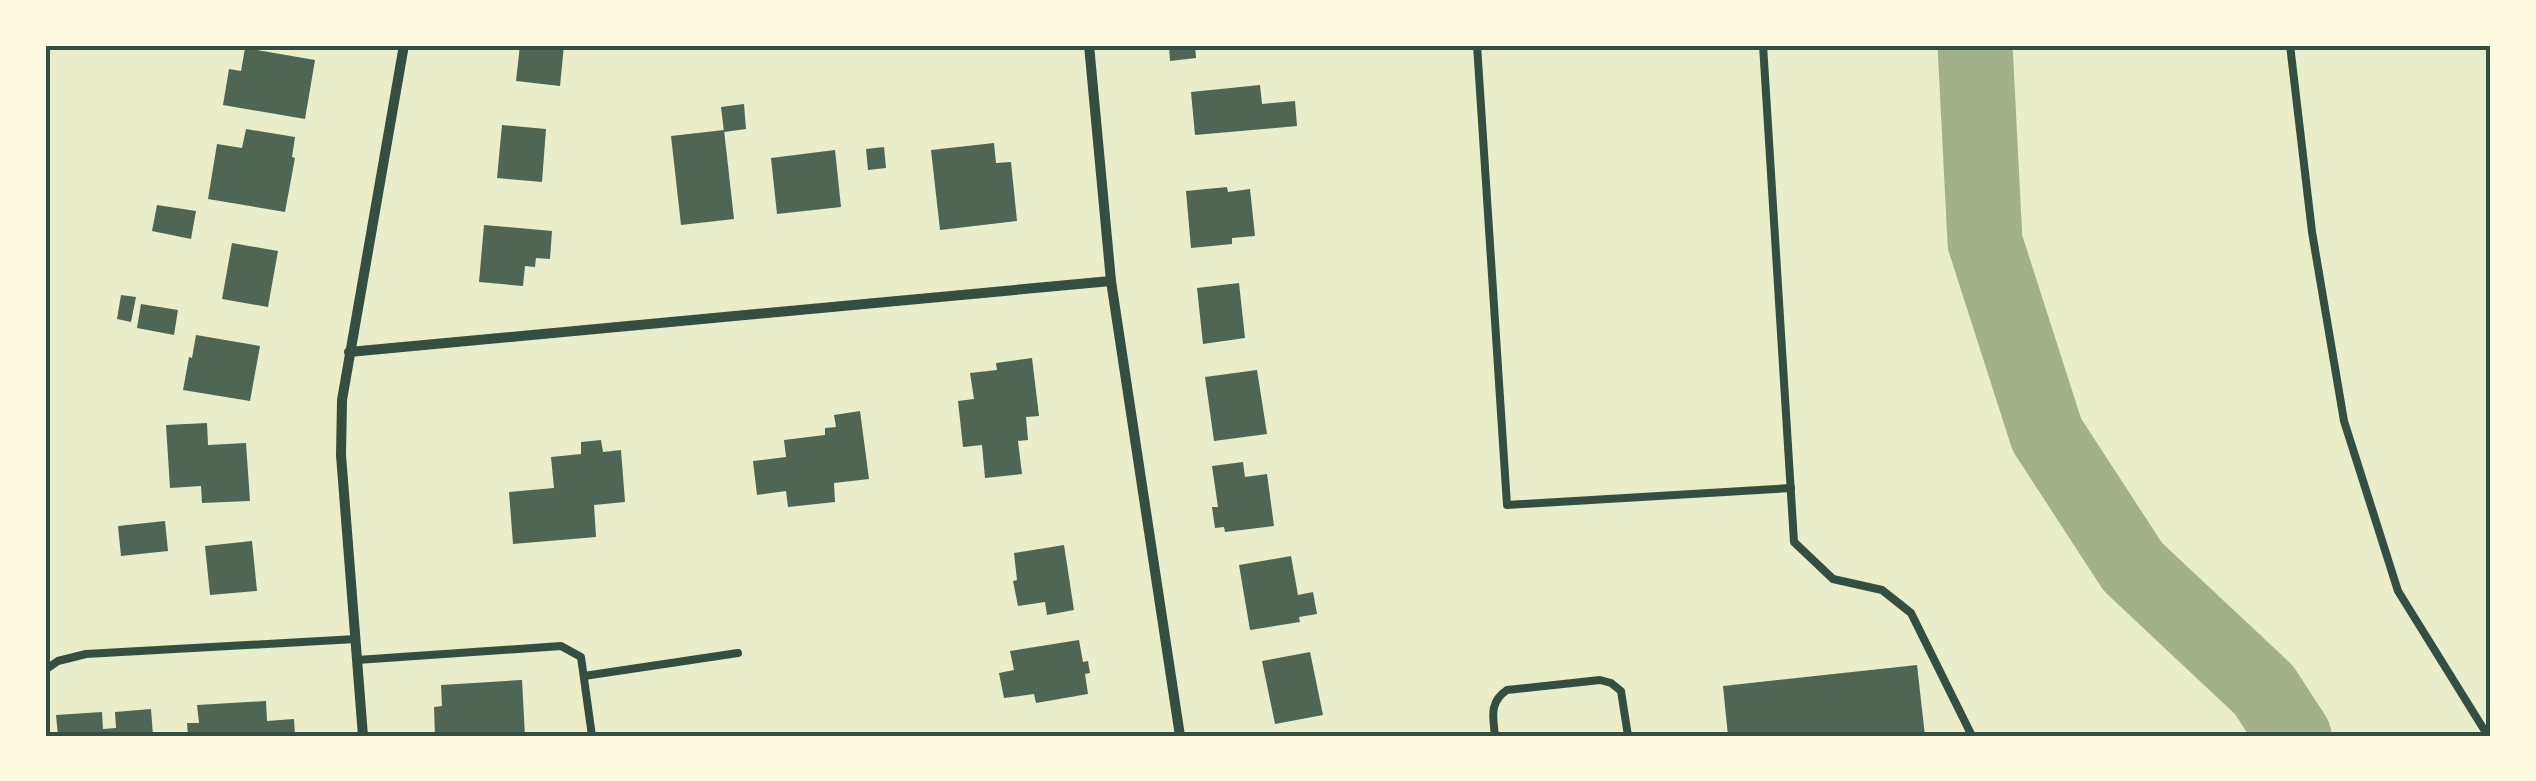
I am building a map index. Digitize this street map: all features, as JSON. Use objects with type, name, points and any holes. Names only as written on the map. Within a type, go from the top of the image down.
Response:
[{"type":"street","points":[[363,736],[341,455],[342,400],[404,45]]},
{"type":"street","points":[[1089,45],[1111,281],[1180,736]]},
{"type":"street","points":[[348,352],[1111,281]]},
{"type":"lane","points":[[1477,45],[1507,505],[1791,488]]},
{"type":"lane","points":[[1763,45],[1794,542],[1833,579],[1882,590],[1910,613],[1972,736]]},
{"type":"lane","points":[[2290,45],[2312,232],[2344,421],[2398,592],[2488,736]]},
{"type":"lane","points":[[45,670],[58,661],[86,654],[356,638]]},
{"type":"lane","points":[[357,660],[561,646],[581,657],[592,736]]},
{"type":"lane","points":[[584,676],[738,653]]},
{"type":"lane","points":[[1495,736],[1493,707],[1507,690],[1600,680],[1611,682],[1621,691],[1628,736]]},
{"type":"building","points":[[520,45],[564,45],[560,86],[516,81]]},
{"type":"building","points":[[1169,45],[1195,45],[1196,58],[1170,61]]},
{"type":"building","points":[[245,48],[315,60],[305,119],[223,105],[229,69],[241,71]]},
{"type":"building","points":[[1260,85],[1262,104],[1295,101],[1297,126],[1195,135],[1191,92]]},
{"type":"building","points":[[744,104],[746,129],[724,132],[721,107]]},
{"type":"building","points":[[502,125],[546,129],[542,182],[497,178]]},
{"type":"building","points":[[246,129],[295,137],[285,212],[208,199],[217,144],[242,148]]},
{"type":"building","points":[[724,130],[734,219],[681,225],[671,136]]},
{"type":"building","points":[[994,143],[996,163],[1011,162],[1017,221],[940,230],[931,150]]},
{"type":"building","points":[[884,147],[886,168],[868,170],[866,149]]},
{"type":"building","points":[[835,150],[841,207],[777,214],[771,158]]},
{"type":"building","points":[[1227,187],[1228,192],[1250,189],[1255,236],[1232,238],[1232,244],[1191,248],[1186,191]]},
{"type":"building","points":[[157,205],[196,211],[191,239],[152,231]]},
{"type":"building","points":[[484,225],[552,231],[550,259],[536,258],[535,267],[525,266],[523,286],[479,282]]},
{"type":"building","points":[[232,243],[278,251],[268,307],[222,299]]},
{"type":"building","points":[[1239,283],[1245,338],[1203,344],[1197,288]]},
{"type":"building","points":[[121,295],[136,297],[131,322],[117,319]]},
{"type":"building","points":[[141,304],[178,310],[174,335],[137,328]]},
{"type":"building","points":[[196,335],[260,346],[250,401],[183,390]]},
{"type":"building","points":[[1032,358],[1039,416],[1026,417],[1028,440],[1018,441],[1022,474],[985,478],[982,445],[963,447],[958,401],[974,399],[970,373],[997,370],[996,363]]},
{"type":"building","points":[[1257,370],[1267,434],[1214,441],[1205,377]]},
{"type":"building","points":[[860,411],[869,479],[834,483],[835,502],[788,507],[786,491],[757,495],[753,461],[786,457],[784,440],[825,435],[825,428],[836,427],[834,415]]},
{"type":"building","points":[[207,423],[208,445],[246,443],[250,501],[202,503],[201,486],[170,488],[166,425]]},
{"type":"building","points":[[601,440],[603,452],[621,450],[625,502],[594,505],[596,537],[513,544],[509,492],[554,488],[551,457],[581,454],[581,442]]},
{"type":"building","points":[[1243,462],[1245,477],[1267,474],[1274,526],[1225,532],[1224,527],[1215,528],[1212,507],[1218,507],[1212,466]]},
{"type":"building","points":[[165,521],[168,551],[121,556],[118,526]]},
{"type":"building","points":[[252,541],[257,591],[210,595],[205,546]]},
{"type":"building","points":[[1064,545],[1074,610],[1047,615],[1045,602],[1018,606],[1013,581],[1017,580],[1014,553]]},
{"type":"building","points":[[1291,556],[1298,595],[1313,592],[1317,614],[1299,617],[1300,622],[1250,630],[1239,565]]},
{"type":"building","points":[[1079,640],[1083,662],[1088,661],[1090,673],[1085,674],[1088,694],[1036,703],[1034,694],[1004,698],[999,673],[1014,670],[1010,651]]},
{"type":"building","points":[[1310,652],[1323,715],[1275,724],[1262,661]]},
{"type":"building","points":[[1917,665],[1925,736],[1728,736],[1723,686]]},
{"type":"building","points":[[522,680],[525,736],[435,736],[434,707],[442,706],[441,685]]},
{"type":"building","points":[[266,701],[267,721],[294,719],[295,736],[188,736],[187,723],[199,723],[197,705]]},
{"type":"building","points":[[151,709],[153,736],[58,736],[56,715],[102,712],[103,729],[116,728],[115,712]]},
{"type":"waterway","points":[[1975,45],[1985,242],[2047,435],[2133,567],[2264,690],[2294,736]]}]
